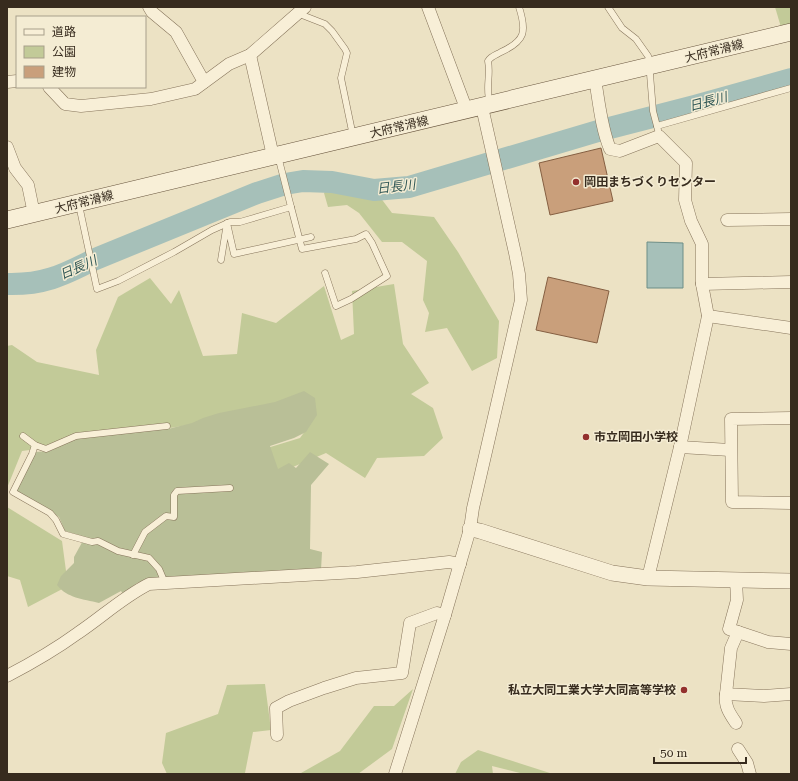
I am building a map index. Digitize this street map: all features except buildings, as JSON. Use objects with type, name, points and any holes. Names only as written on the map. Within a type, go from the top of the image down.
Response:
[{"type":"main road","name":"大府常滑線","points":[[7,220],[791,32]]},
{"type":"street","points":[[395,774],[445,615],[470,529],[472,508],[521,300],[516,253],[480,107],[428,7]]},
{"type":"street","points":[[50,88],[65,104],[81,106],[151,99],[195,89],[229,64],[250,55],[302,9]]},
{"type":"street","points":[[148,12],[176,32],[204,82]]},
{"type":"street","points":[[250,55],[275,156]]},
{"type":"street","points":[[595,79],[602,124],[610,149],[620,151],[658,129],[686,163],[685,200],[691,222],[702,244],[702,284],[708,316],[680,447],[648,578]]},
{"type":"street","points":[[7,147],[15,168],[28,185],[34,214]]},
{"type":"street","points":[[727,220],[791,219]]},
{"type":"street","points":[[702,284],[791,282]]},
{"type":"street","points":[[708,316],[791,328]]},
{"type":"street","points":[[791,418],[731,419],[730,450],[732,502],[791,503]]},
{"type":"street","points":[[680,447],[730,450]]},
{"type":"street","points":[[470,529],[612,573],[648,578],[791,581]]},
{"type":"street","points":[[7,676],[40,658],[78,634],[135,591],[149,584],[357,572],[449,562],[460,564]]},
{"type":"street","points":[[736,580],[737,600],[729,629],[768,642],[791,644]]},
{"type":"street","points":[[277,735],[276,708],[289,701],[356,678],[402,673],[410,623],[436,613],[445,615]]},
{"type":"street","points":[[736,723],[728,712],[726,705],[726,694],[731,648],[738,632]]},
{"type":"street","points":[[726,694],[764,696],[791,694]]},
{"type":"street","points":[[738,748],[747,763],[750,774]]},
{"type":"lane","points":[[480,107],[488,97],[490,72],[488,61],[490,57],[507,49],[521,38],[524,32],[524,26],[520,9],[528,7]]},
{"type":"lane","points":[[608,7],[622,28],[636,39],[648,56],[652,111],[658,129],[791,88]]},
{"type":"lane","points":[[302,9],[302,15],[326,24],[347,53],[341,78],[353,138]]},
{"type":"lane","points":[[275,156],[302,249],[356,239],[366,234],[372,243],[387,276],[352,299],[336,306],[325,273]]},
{"type":"lane","points":[[78,203],[97,288],[118,281],[174,252],[212,230],[230,222],[240,222],[291,207]]},
{"type":"lane","points":[[227,224],[234,254],[311,237]]},
{"type":"lane","points":[[221,260],[227,224]]},
{"type":"lane","points":[[23,436],[35,445],[46,449],[76,436],[167,426]]},
{"type":"lane","points":[[35,445],[13,492],[50,513],[56,520],[63,534],[92,542],[98,541],[118,552],[149,558],[159,569],[165,583]]},
{"type":"lane","points":[[133,555],[145,532],[166,516],[174,517],[174,494],[177,490],[230,488]]},
{"type":"green space","points":[[775,7],[791,7],[791,32],[783,34]]},
{"type":"green space","points":[[331,184],[349,189],[355,197],[380,197],[392,213],[434,217],[458,252],[499,321],[497,358],[472,371],[447,328],[425,332],[429,313],[423,300],[427,261],[402,242],[382,242],[359,213],[347,205],[328,207],[324,193]]},
{"type":"green space","points":[[150,278],[171,304],[179,290],[203,356],[237,354],[242,313],[276,323],[324,286],[341,340],[354,334],[352,291],[394,284],[403,344],[429,383],[411,394],[433,408],[443,438],[424,456],[377,458],[365,478],[326,453],[255,483],[241,456],[300,438],[311,423],[205,422],[89,442],[22,451],[7,488],[7,346],[12,345],[37,362],[99,375],[96,350],[118,297]]},
{"type":"green space","points":[[304,391],[315,398],[317,415],[306,432],[294,438],[270,446],[278,469],[289,463],[296,468],[310,452],[329,464],[311,485],[310,549],[322,552],[321,570],[155,578],[137,583],[123,594],[121,591],[99,603],[70,595],[57,585],[61,576],[74,563],[74,557],[85,537],[65,531],[59,517],[15,491],[35,452],[50,451],[78,438],[168,429],[192,423],[219,413],[275,402]]},
{"type":"green space","points":[[7,507],[62,541],[68,586],[28,607],[20,580],[7,576]]},
{"type":"green space","points":[[265,684],[271,730],[253,732],[245,773],[301,773],[340,751],[374,706],[394,706],[413,689],[392,749],[358,774],[167,774],[162,763],[166,733],[218,714],[227,685]]},
{"type":"green space","points":[[478,750],[553,774],[524,774],[492,766],[493,774],[455,774],[461,762]]},
{"type":"water","points":[[647,242],[683,243],[683,288],[647,288]]},
{"type":"waterway","name":"日長川","points":[[7,284],[31,283],[61,275],[93,260],[257,193],[285,184],[303,181],[332,182],[374,190],[409,187],[598,131],[791,79]]},
{"type":"place","name":"岡田まちづくりセンター","points":[[576,182]]},
{"type":"place","name":"市立岡田小学校","points":[[586,437]]},
{"type":"place","name":"私立大同工業大学大同高等学校","points":[[684,690]]}]
